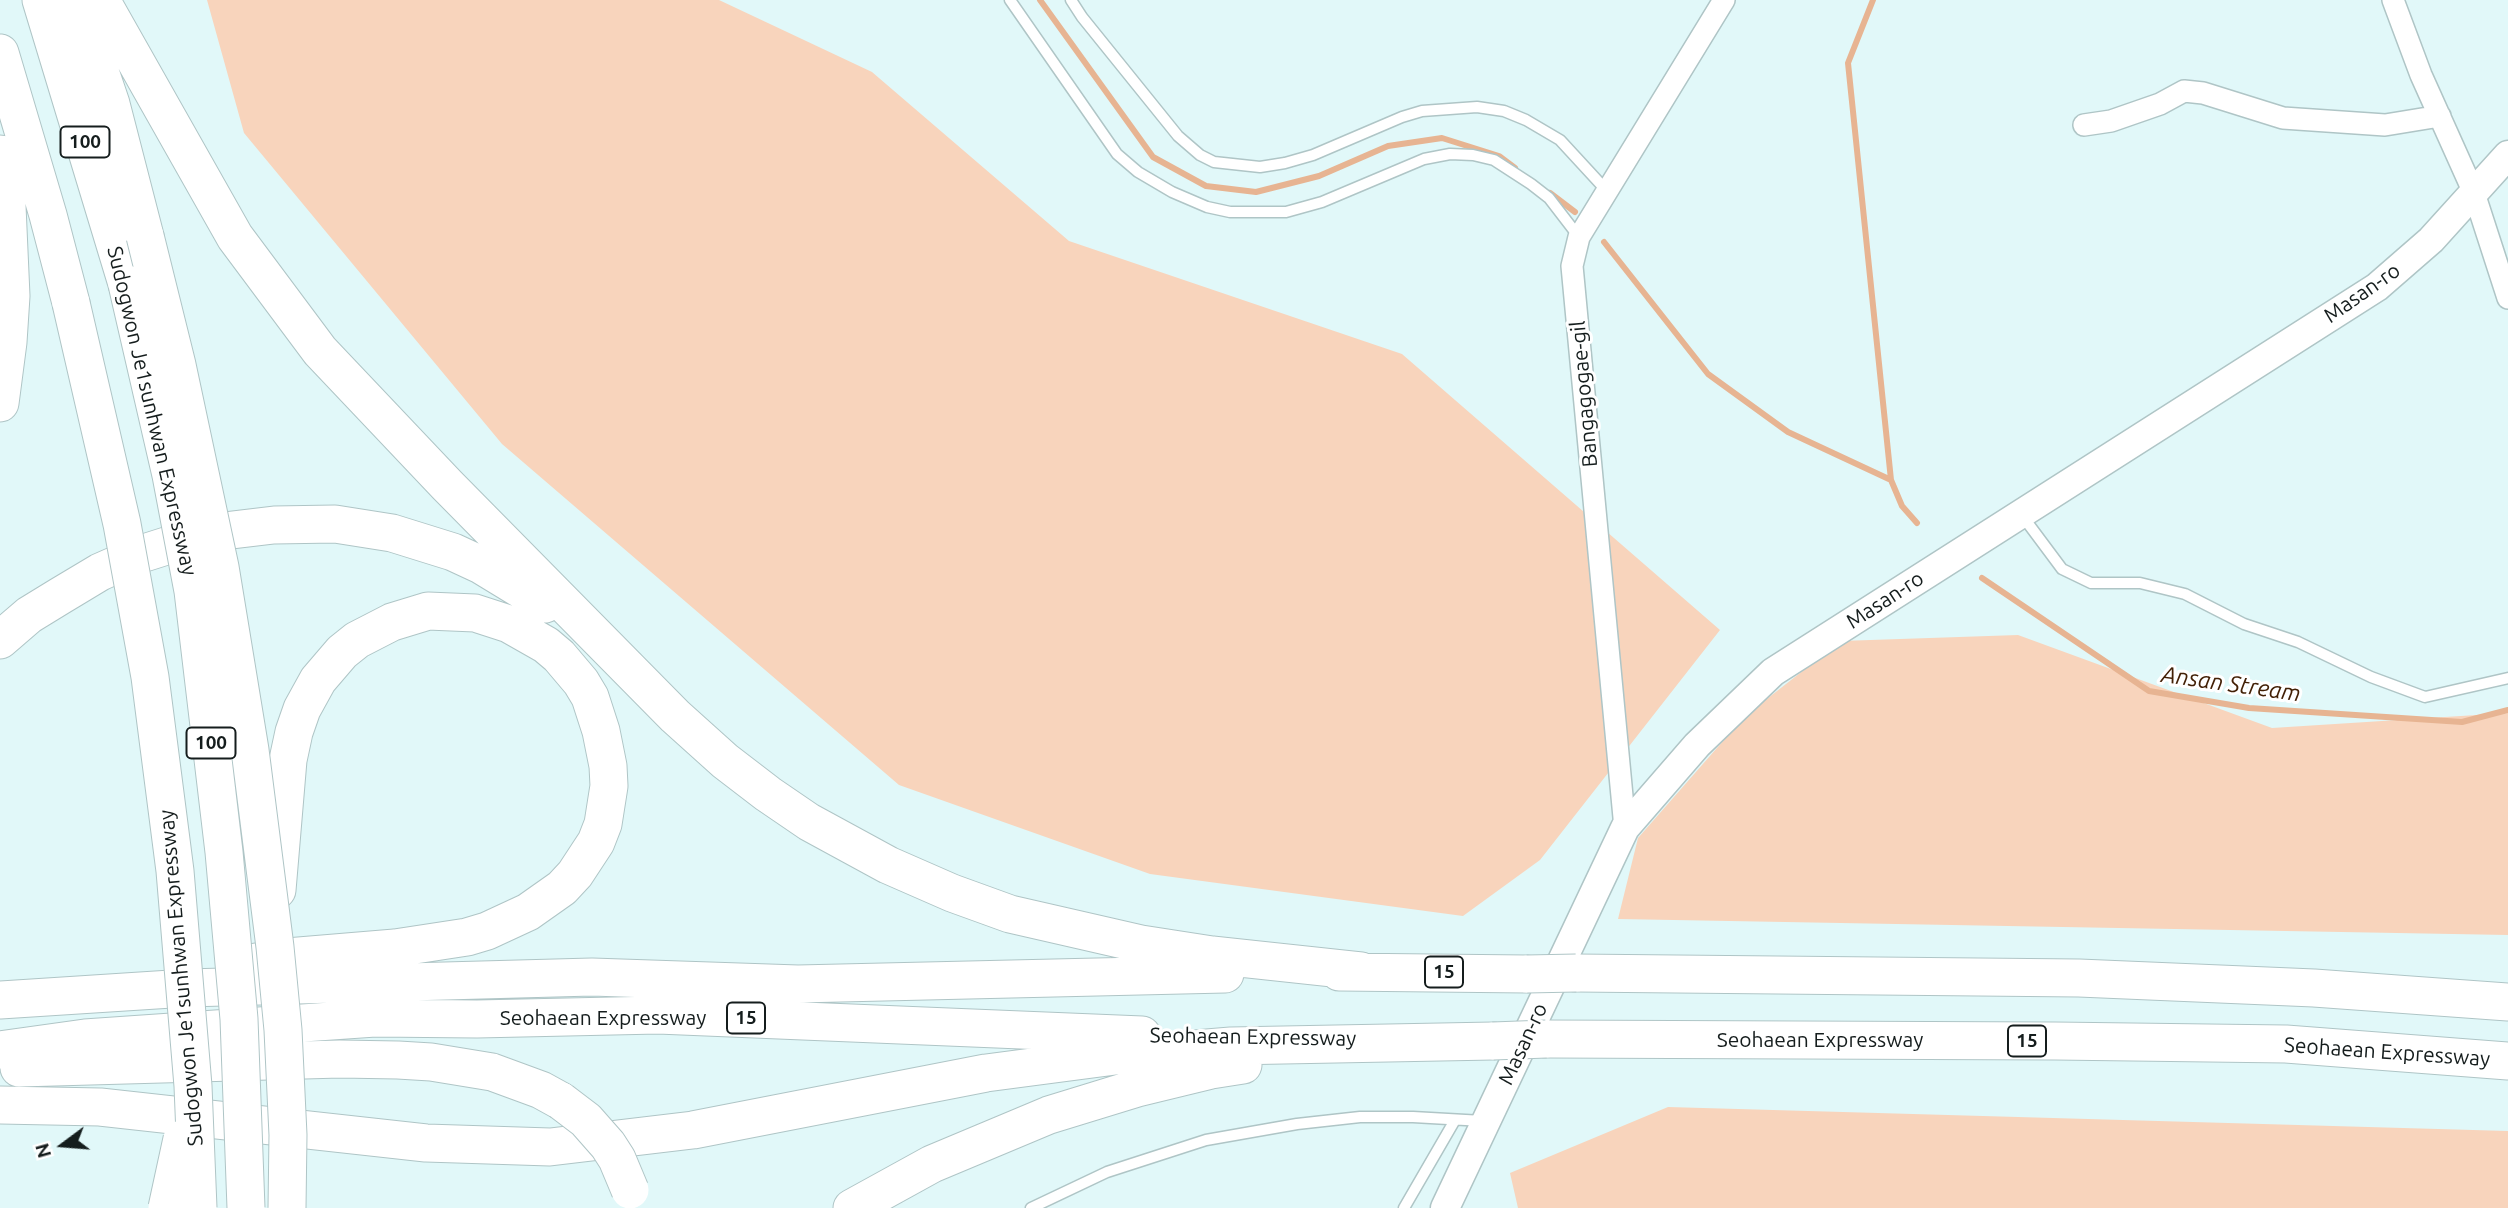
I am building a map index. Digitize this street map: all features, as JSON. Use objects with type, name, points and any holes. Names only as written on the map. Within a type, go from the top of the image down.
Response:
[{"type":"highway","name":"Sudogwon Je1sunhwan Expressway","points":[[41,0],[127,284],[171,475],[193,591],[224,852],[239,1019],[246,1208]]},
{"type":"highway","points":[[76,0],[111,104],[145,236],[177,365],[222,579],[250,750],[275,947],[288,1135],[287,1208]]},
{"type":"highway","points":[[101,0],[235,237],[320,351],[447,485],[675,716],[725,761],[809,822],[888,865],[952,893],[1010,914],[1083,932],[1212,955],[1361,971]]},
{"type":"highway","name":"Sudogwon Je1sunhwan Expressway","points":[[0,53],[71,303],[122,524],[150,677],[175,871],[192,1086],[198,1208]]},
{"type":"highway","points":[[0,154],[11,255],[8,342],[0,403]]},
{"type":"highway","points":[[0,640],[29,615],[60,596],[100,572],[141,554],[207,533],[304,524],[362,527],[404,536],[453,552],[481,565],[597,636]]},
{"type":"highway","points":[[129,991],[257,961],[406,947],[467,937],[487,931],[544,902],[575,874],[596,842],[606,806],[608,786],[606,748],[597,715],[581,682],[559,656],[546,645],[509,624],[475,612],[428,611],[410,615],[374,630],[350,646],[329,667],[308,696],[294,732],[288,760],[280,840],[275,947]]},
{"type":"highway","name":"Seohaean Expressway","points":[[0,1000],[129,991],[592,977],[798,984],[1361,971],[2079,978],[2314,988],[2508,1002]]},
{"type":"highway","name":"Seohaean Expressway","points":[[0,1050],[85,1038],[374,1018],[658,1015],[1200,1038],[2286,1044],[2508,1061]]},
{"type":"highway","points":[[0,1105],[100,1107],[426,1143],[550,1147],[693,1130],[986,1073],[1123,1055],[1231,1046],[1493,1041]]},
{"type":"highway","points":[[852,1208],[879,1191],[966,1148],[1049,1115],[1148,1085],[1211,1070],[1339,1053],[1493,1041]]},
{"type":"highway","points":[[0,1068],[340,1059],[441,1063],[492,1072],[541,1090],[586,1120],[617,1159],[633,1199]]},
{"type":"highway","points":[[167,1208],[192,1086]]},
{"type":"highway","points":[[288,1135],[302,1208]]},
{"type":"street","name":"Bangagogae-gil","points":[[1625,828],[1572,266],[1578,237],[1724,0]]},
{"type":"street","points":[[2393,0],[2421,75],[2474,193],[2508,298]]},
{"type":"street","points":[[2084,125],[2111,121],[2184,91],[2203,93],[2283,118],[2385,125],[2440,116]]},
{"type":"street","name":"Masan-ro","points":[[1446,1208],[1625,828],[1697,745],[1773,672],[2377,287],[2431,240],[2508,155]]},
{"type":"lane","points":[[1010,0],[1117,154],[1138,172],[1172,192],[1230,212],[1286,212],[1322,202],[1424,159],[1450,154],[1473,155],[1494,160],[1549,198],[1578,237]]},
{"type":"lane","points":[[1071,0],[1178,136],[1200,155],[1214,162],[1260,167],[1285,163],[1314,155],[1422,111],[1477,107],[1504,111],[1560,139],[1607,191]]},
{"type":"lane","points":[[2021,514],[2062,569],[2091,583],[2140,583],[2185,594],[2244,624],[2298,642],[2371,677],[2425,697],[2508,678]]},
{"type":"lane","points":[[1031,1208],[1107,1172],[1206,1140],[1297,1124],[1360,1117],[1486,1121]]},
{"type":"lane","points":[[1404,1208],[1455,1119]]},
{"type":"shaded area","points":[[207,0],[719,0],[872,72],[1069,241],[1402,354],[1720,630],[1540,860],[1463,916],[1150,874],[899,785],[502,444],[244,133]]},
{"type":"shaded area","points":[[2018,635],[2272,728],[2508,713],[2508,935],[1618,919],[1638,838],[1745,716],[1841,641]]},
{"type":"shaded area","points":[[1668,1107],[2508,1131],[2508,1208],[1518,1208],[1510,1173]]},
{"type":"waterway","points":[[1040,0],[1153,157],[1206,186],[1256,192],[1319,176],[1388,146],[1442,138],[1499,156],[1515,168]]},
{"type":"waterway","points":[[1873,0],[1848,63],[1891,480]]},
{"type":"waterway","points":[[1550,193],[1575,212]]},
{"type":"waterway","points":[[1604,242],[1708,374],[1788,432],[1891,480],[1902,506],[1917,523]]},
{"type":"waterway","name":"Ansan Stream","points":[[1982,578],[2149,691],[2249,708],[2462,722],[2508,710]]}]
